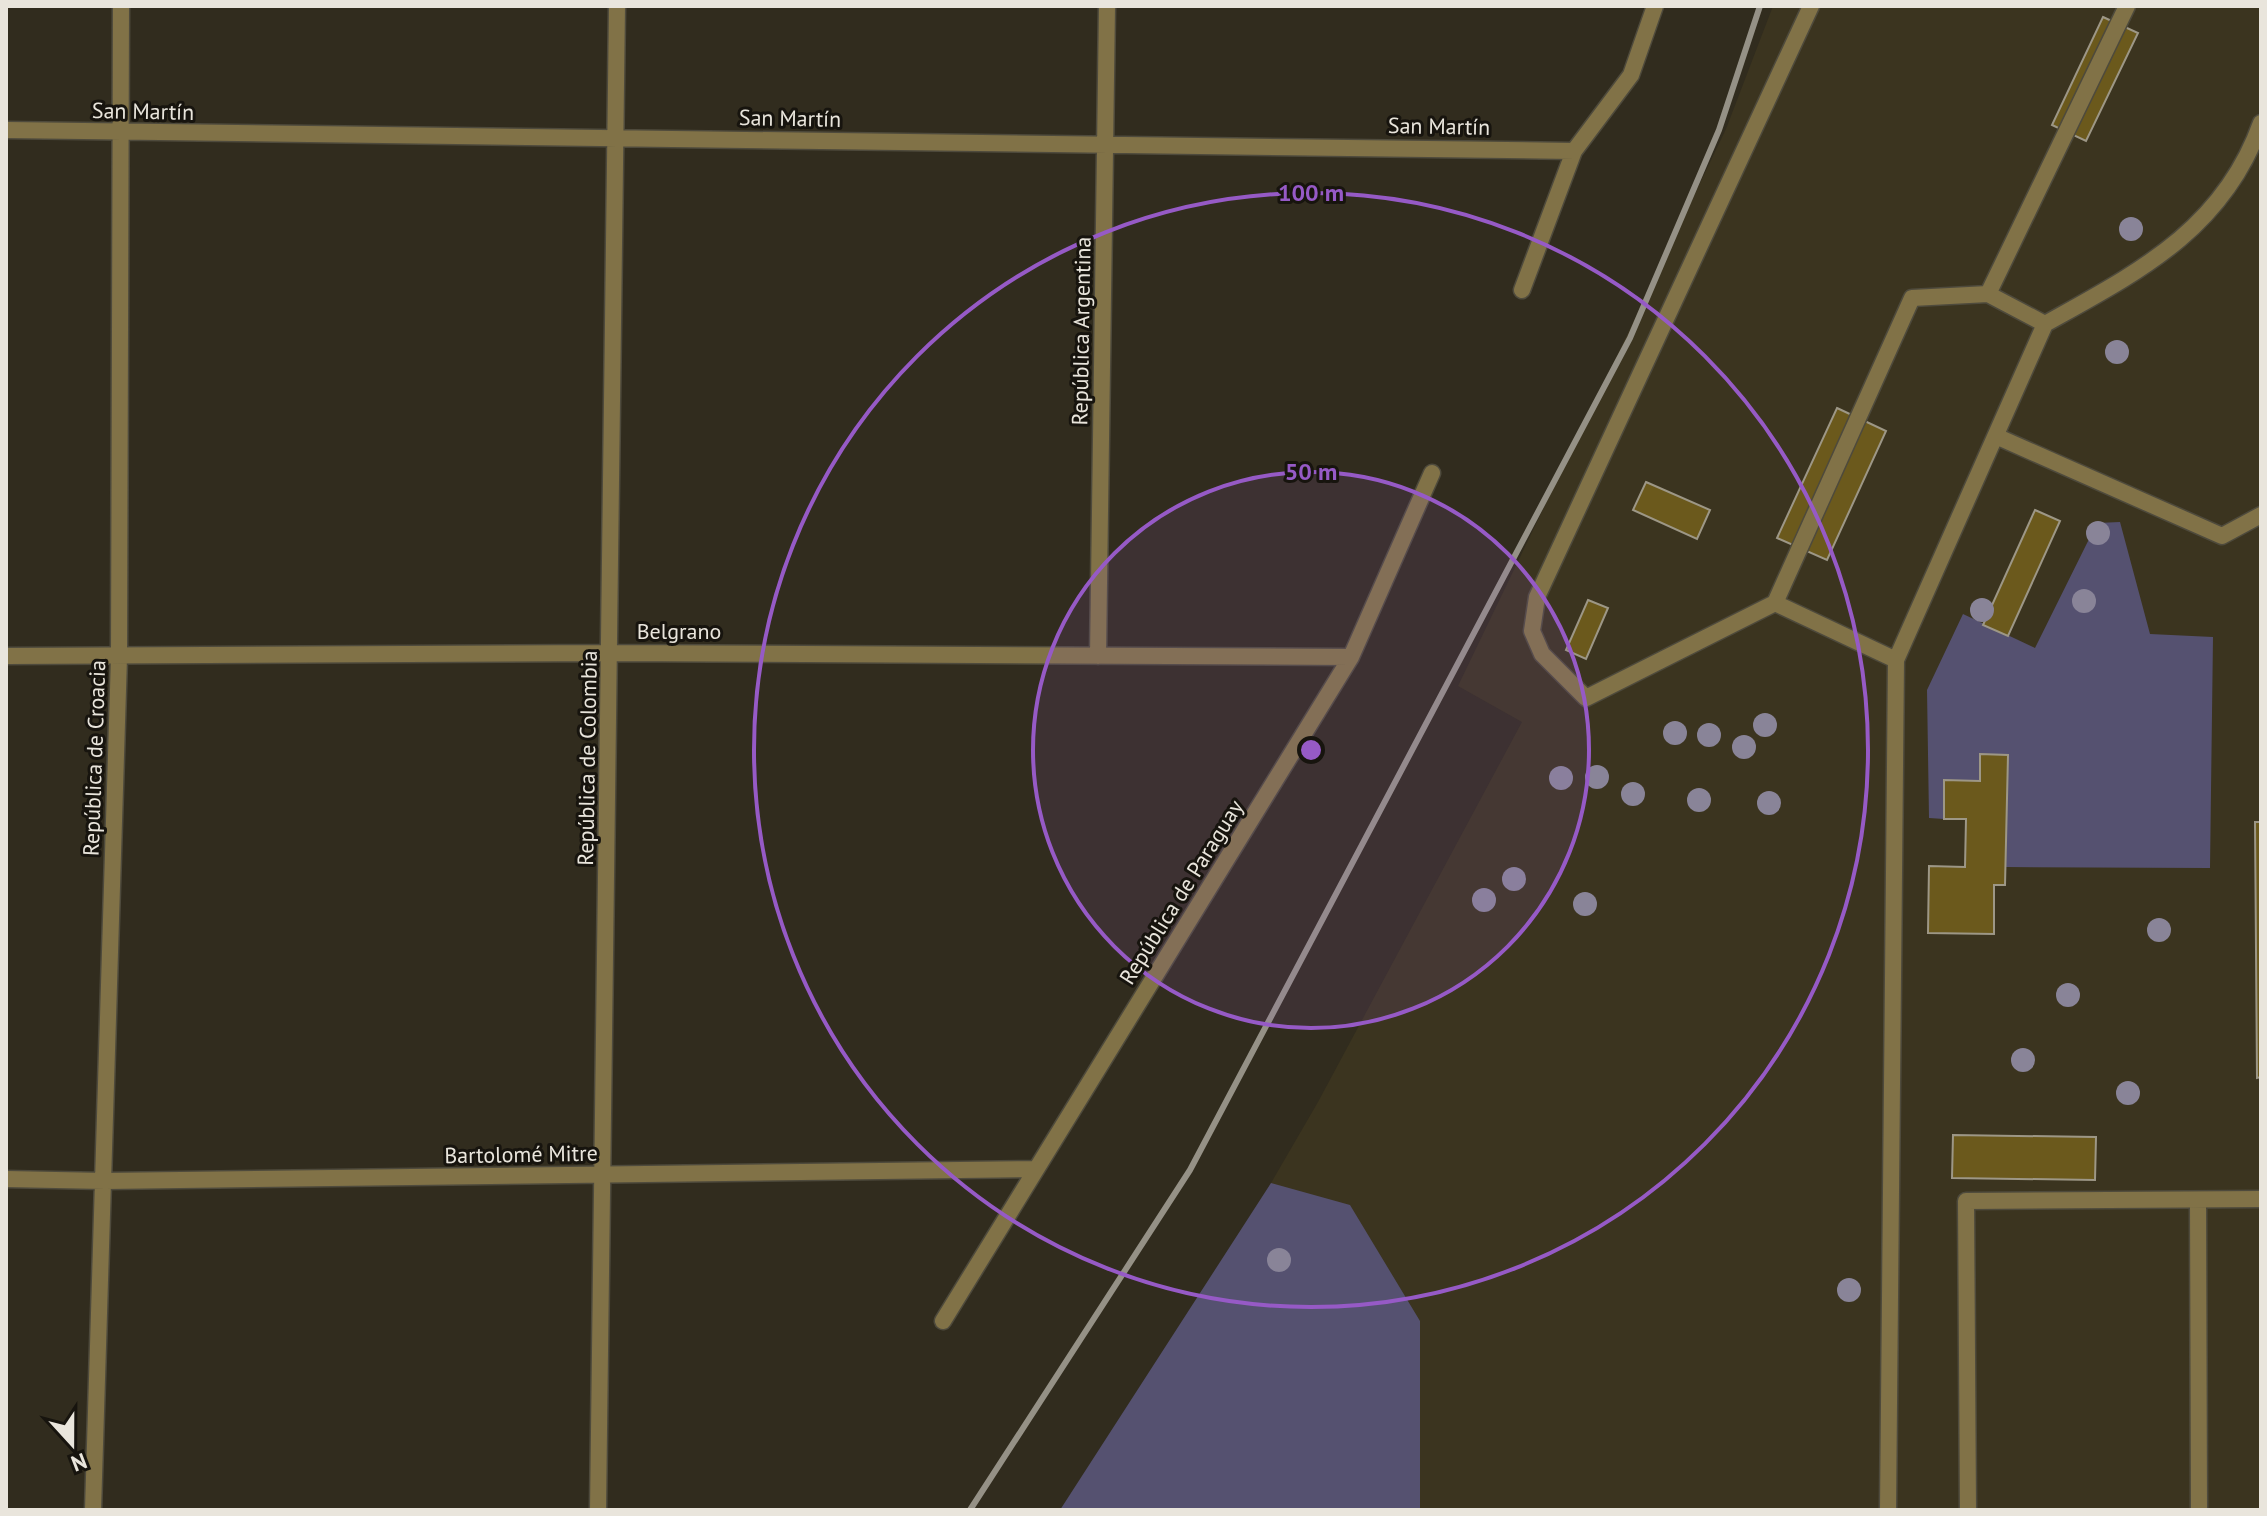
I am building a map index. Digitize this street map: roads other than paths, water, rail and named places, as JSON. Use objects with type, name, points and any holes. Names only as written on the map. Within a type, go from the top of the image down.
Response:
[{"type":"street","name":"República de Croacia","points":[[93,1510],[119,657],[121,6]]},
{"type":"street","name":"República de Colombia","points":[[598,1510],[605,1175],[617,6]]},
{"type":"street","name":"República Argentina","points":[[1098,656],[1107,6]]},
{"type":"street","points":[[1522,290],[1574,151],[1631,75],[1655,6]]},
{"type":"street","points":[[1811,6],[1537,597],[1532,631],[1542,654],[1586,698],[1775,603],[1912,298],[1988,294],[2045,324]]},
{"type":"street","points":[[1988,294],[2127,6]]},
{"type":"street","points":[[1888,1510],[1896,660],[1998,437],[2045,324],[2152,264],[2210,213],[2250,154],[2261,123]]},
{"type":"street","name":"San Martín","points":[[6,130],[1574,151]]},
{"type":"street","points":[[1998,437],[2222,536],[2261,515]]},
{"type":"street","name":"República de Paraguay","points":[[943,1321],[1351,657],[1432,473]]},
{"type":"street","points":[[1775,603],[1896,660]]},
{"type":"street","name":"Belgrano","points":[[6,656],[610,653],[1351,657]]},
{"type":"street","name":"Bartolomé Mitre","points":[[6,1179],[105,1181],[1036,1169]]},
{"type":"street","points":[[1968,1510],[1966,1201],[2261,1199]]},
{"type":"street","points":[[2198,1201],[2199,1510]]},
{"type":"railway","points":[[970,1510],[1190,1170],[1630,338],[1719,130],[1760,6]]}]
